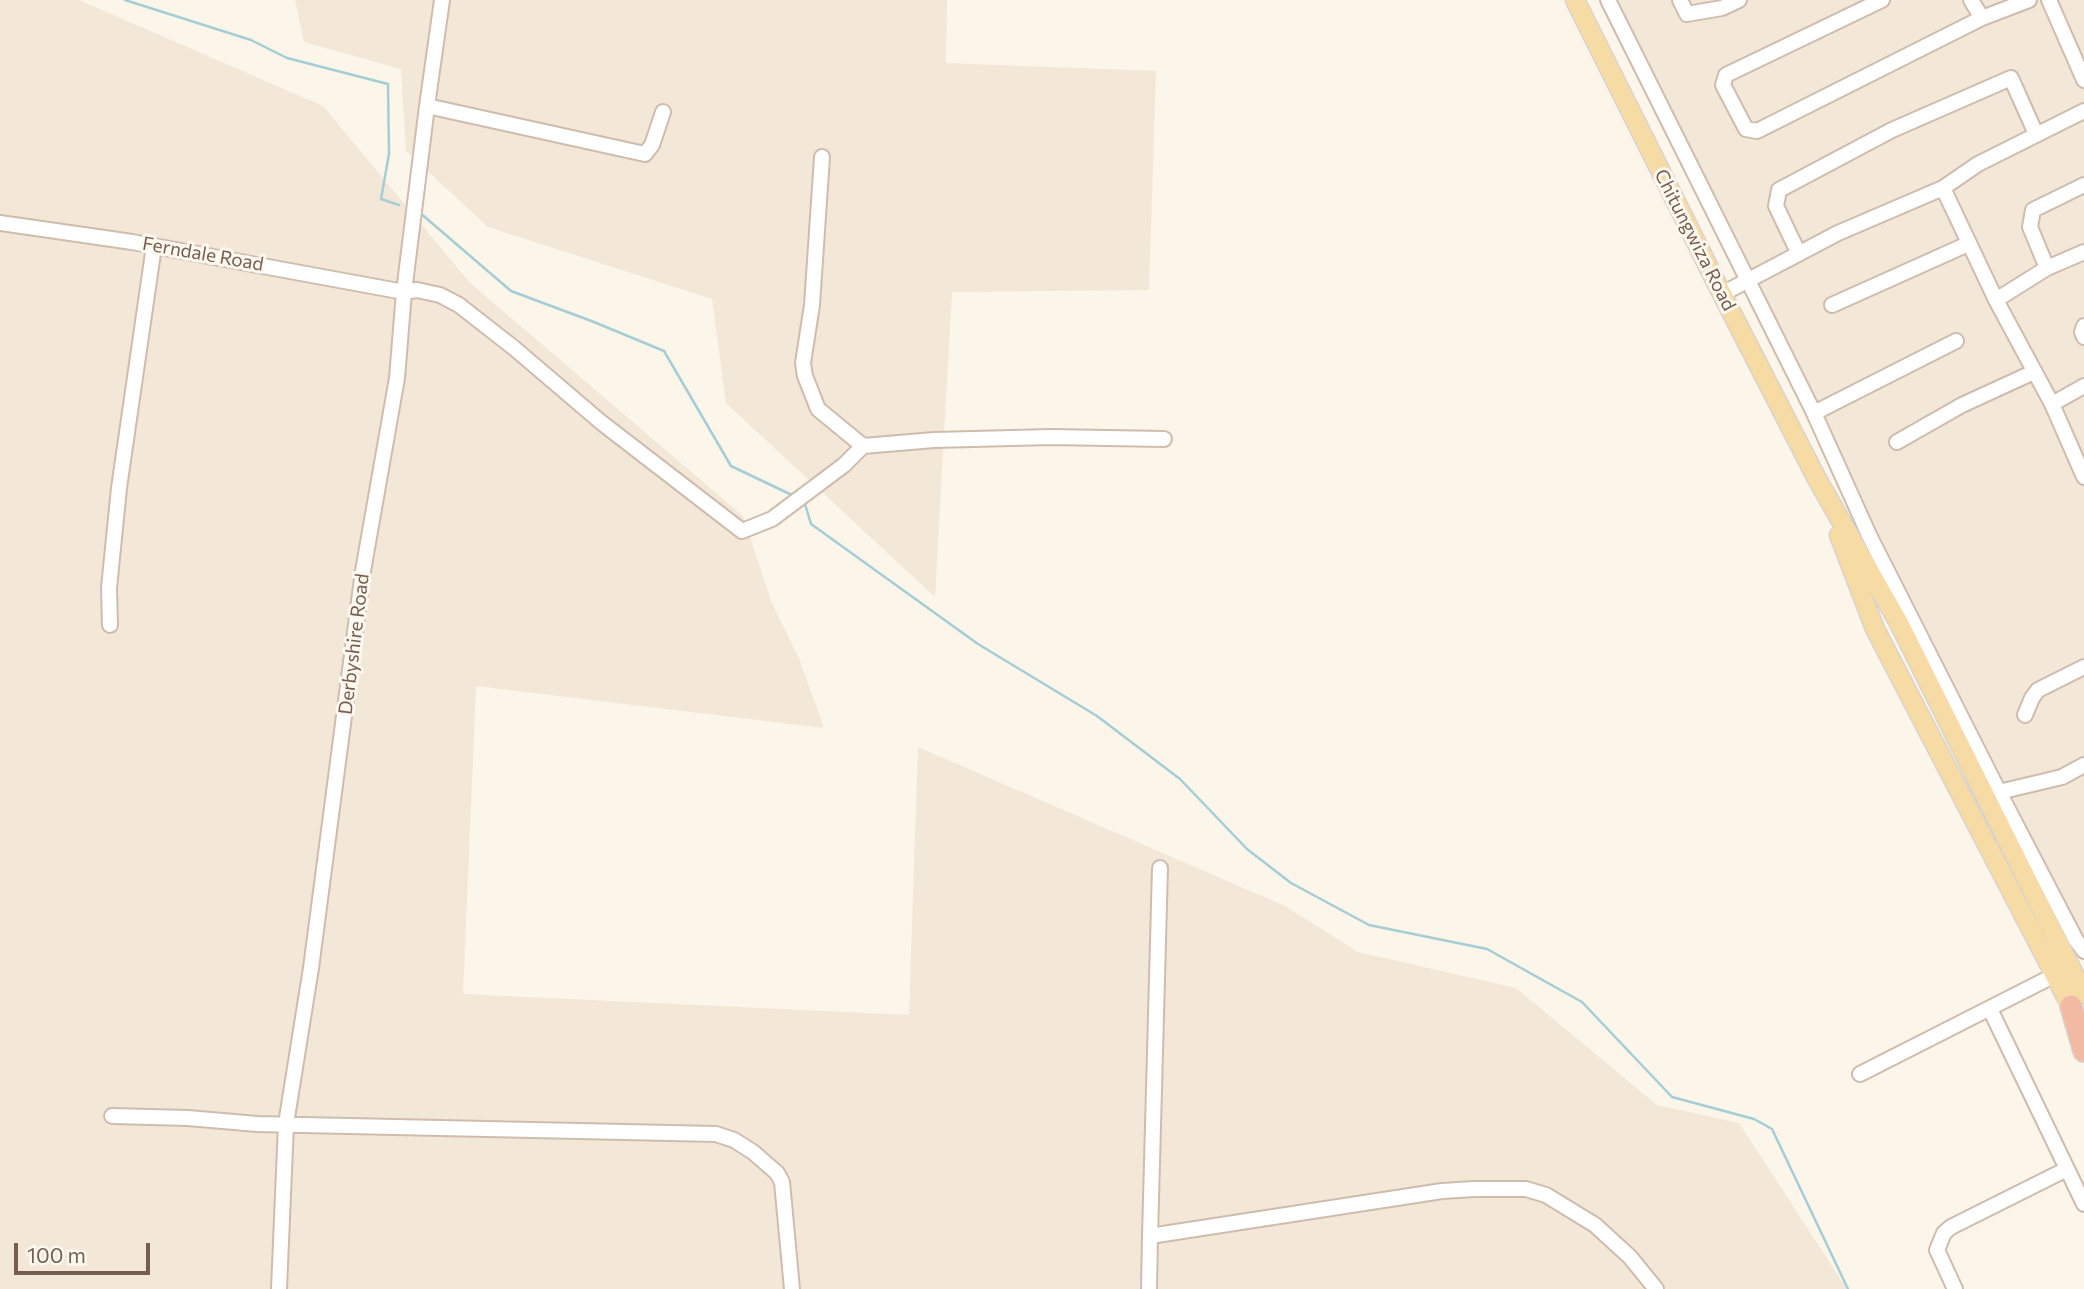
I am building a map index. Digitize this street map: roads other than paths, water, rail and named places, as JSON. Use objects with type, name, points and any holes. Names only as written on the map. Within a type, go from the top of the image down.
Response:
[{"type":"highway","points":[[2077,1000],[2084,1051]]},
{"type":"main road","name":"Chitungwiza Road","points":[[1575,0],[1817,479]]},
{"type":"main road","points":[[1817,479],[1875,629],[2055,975],[2077,1000]]},
{"type":"main road","points":[[1817,479],[1899,622],[2077,1000],[2084,1033]]},
{"type":"street","name":"Derbyshire Road","points":[[279,1289],[286,1124],[311,968],[363,571],[397,378],[404,292],[426,106],[442,0]]},
{"type":"street","points":[[1608,0],[1999,792],[2084,951]]},
{"type":"street","points":[[1680,0],[1687,14],[1722,8],[1739,0]]},
{"type":"street","points":[[1882,0],[1726,75],[1723,85],[1746,129],[1757,131],[1982,18],[2029,0]]},
{"type":"street","points":[[1971,0],[1982,18]]},
{"type":"street","points":[[2049,0],[2084,80]]},
{"type":"street","points":[[1798,253],[1776,206],[1779,190],[1892,130],[2011,78],[2036,134]]},
{"type":"street","points":[[426,106],[645,154],[652,145],[663,112]]},
{"type":"street","points":[[1722,294],[1838,233],[1943,188],[1978,164],[2084,111]]},
{"type":"street","points":[[822,157],[812,304],[803,363],[805,376],[818,409],[863,446],[934,440],[1051,437],[1164,439]]},
{"type":"street","points":[[2047,268],[2030,227],[2033,210],[2084,185]]},
{"type":"street","points":[[1943,188],[1996,300],[2052,404],[2084,477]]},
{"type":"street","name":"Ferndale Road","points":[[0,223],[154,246],[404,292],[417,290],[440,295],[459,305],[602,423],[742,531],[772,519],[844,465],[863,446]]},
{"type":"street","points":[[1832,305],[1968,244]]},
{"type":"street","points":[[110,625],[109,588],[120,488],[154,246]]},
{"type":"street","points":[[1996,300],[2047,268],[2084,252]]},
{"type":"street","points":[[2084,326],[2084,337]]},
{"type":"street","points":[[1814,413],[1956,341]]},
{"type":"street","points":[[1896,442],[1962,405],[2034,372]]},
{"type":"street","points":[[2052,404],[2084,386]]},
{"type":"street","points":[[2025,715],[2038,690],[2084,667]]},
{"type":"street","points":[[1999,792],[2062,777],[2084,765]]},
{"type":"street","points":[[1149,1289],[1160,868]]},
{"type":"street","points":[[1860,1074],[2055,975]]},
{"type":"street","points":[[1990,1009],[2084,1204]]},
{"type":"street","points":[[112,1116],[286,1124],[725,1136],[753,1152],[777,1173],[782,1182],[792,1289]]},
{"type":"street","points":[[1955,1289],[1937,1250],[1944,1233],[2067,1169]]},
{"type":"street","points":[[1150,1236],[1442,1191],[1526,1189],[1546,1195],[1595,1226],[1630,1258],[1656,1289]]},
{"type":"waterway","points":[[125,0],[251,40],[287,58],[388,84],[389,154],[381,199],[399,205]]},
{"type":"waterway","points":[[419,212],[511,291],[664,351],[731,466],[794,496]]},
{"type":"waterway","points":[[805,504],[811,524],[978,644],[1097,716],[1180,779],[1247,849],[1291,883],[1369,925],[1487,949],[1582,1002],[1672,1097],[1754,1119],[1772,1129],[1848,1289]]}]
